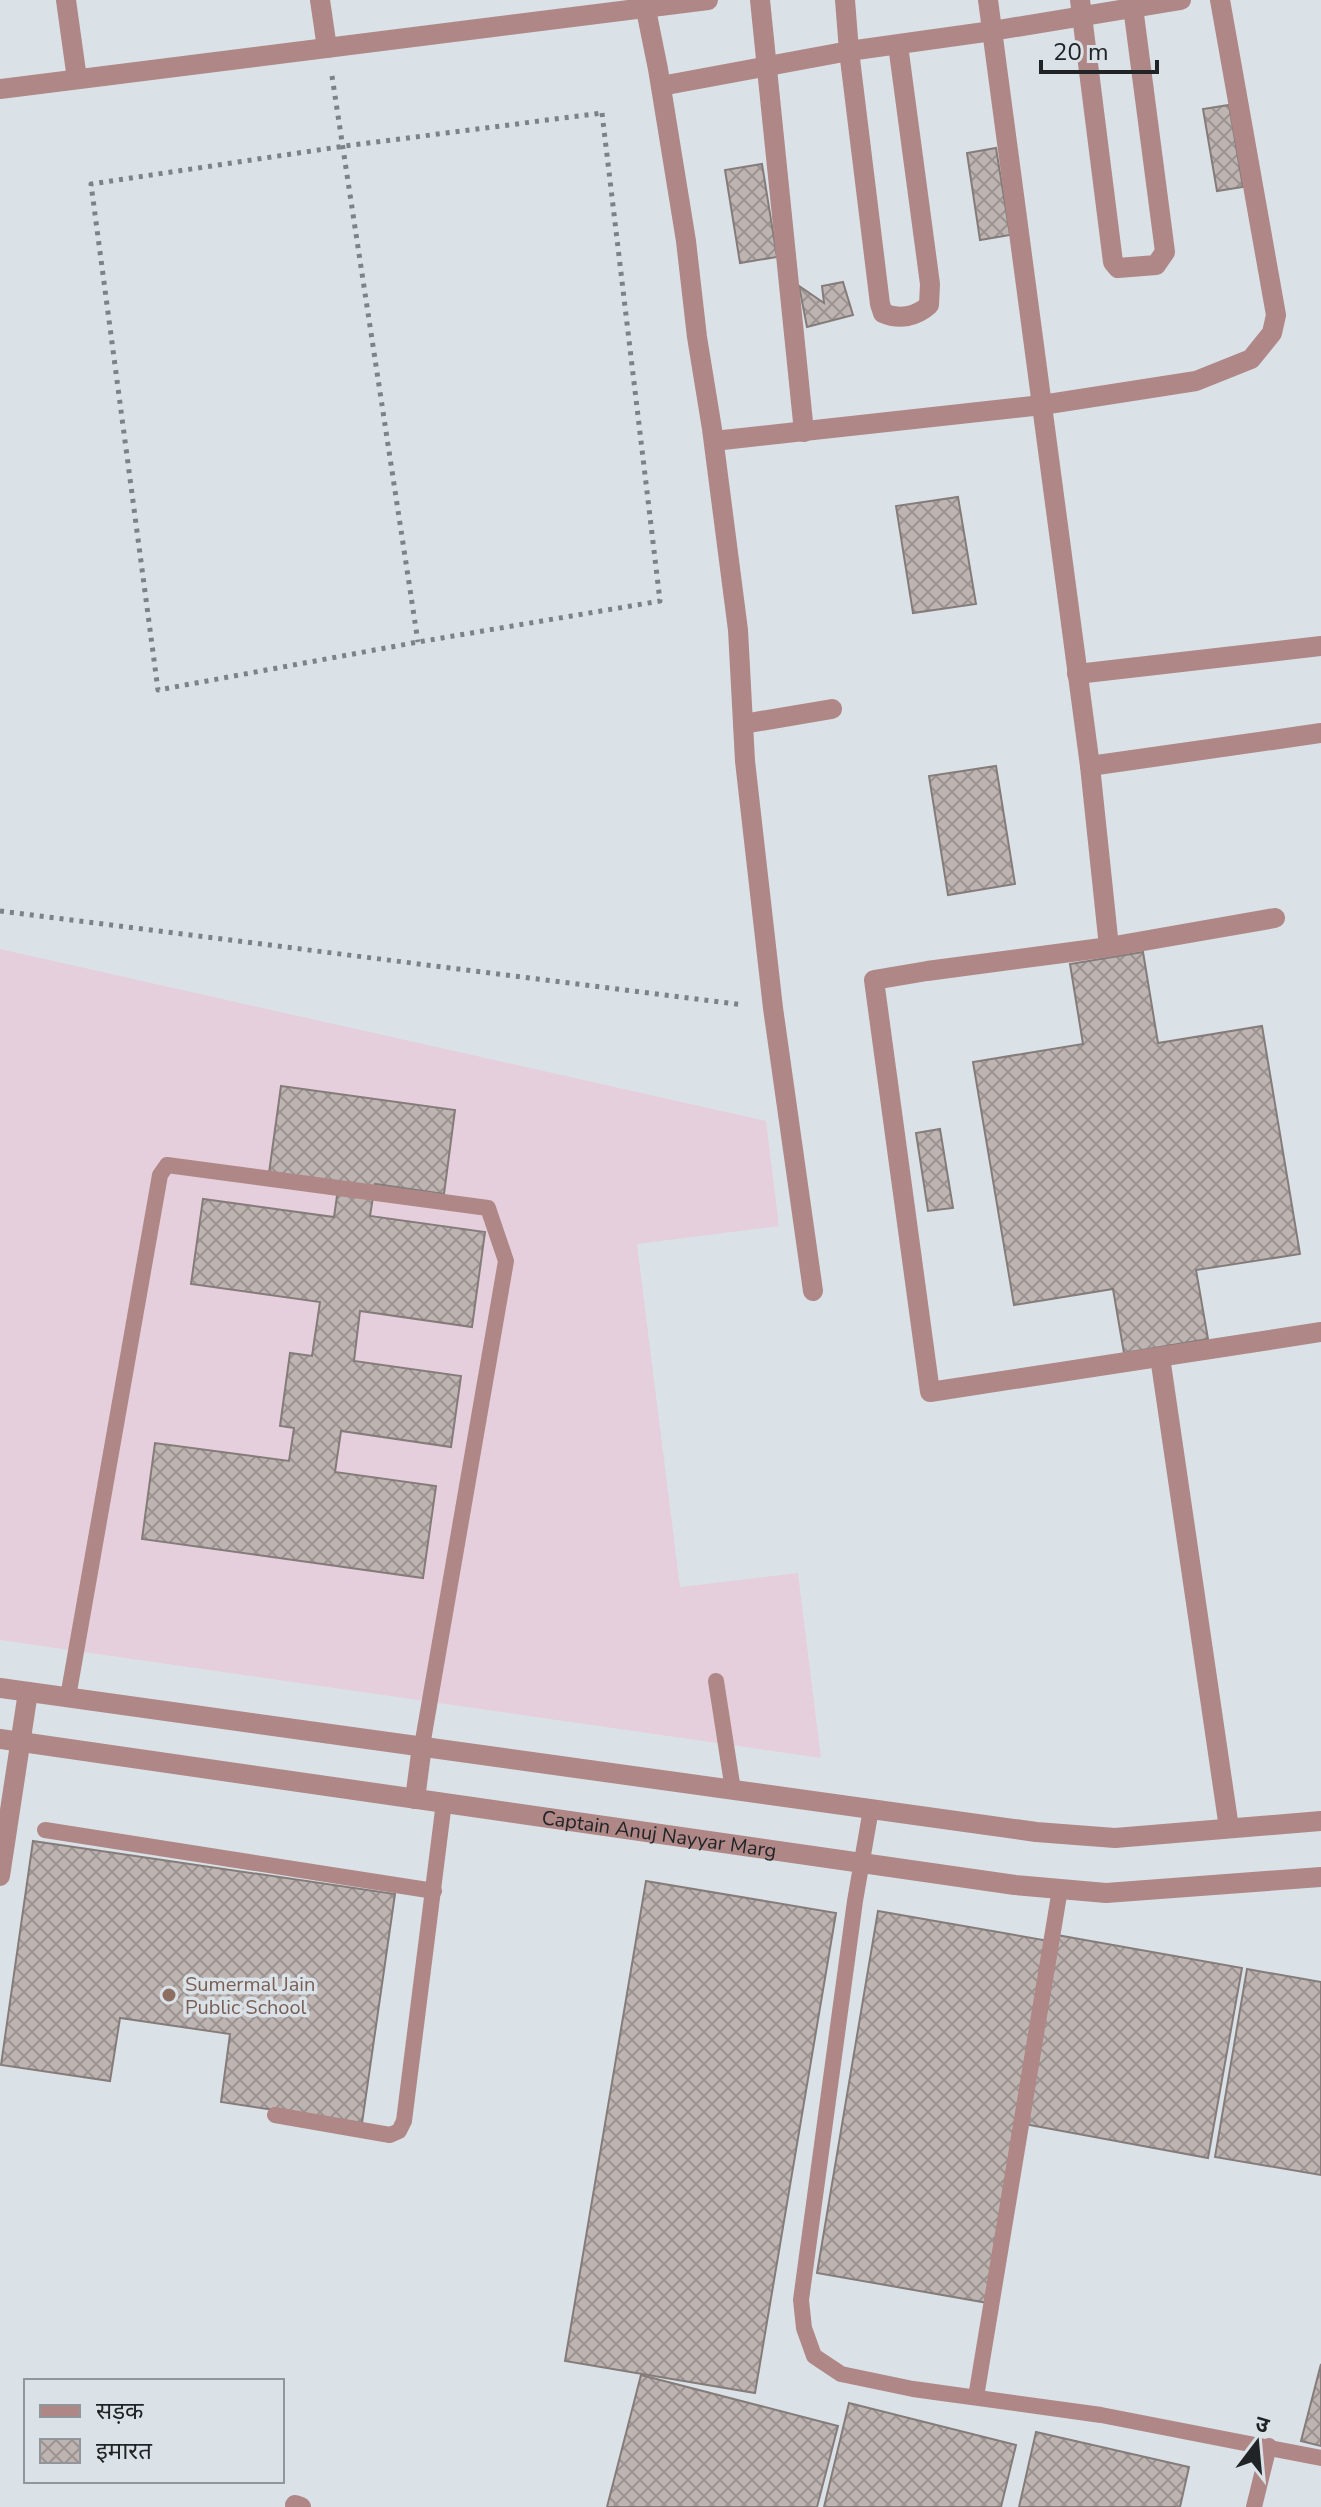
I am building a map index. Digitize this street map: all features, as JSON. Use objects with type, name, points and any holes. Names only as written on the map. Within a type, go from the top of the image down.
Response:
[{"type":"street","points":[[66,0],[77,79]]},
{"type":"street","points":[[320,0],[327,48]]},
{"type":"street","points":[[0,89],[327,48],[543,10],[708,0]]},
{"type":"street","points":[[760,0],[804,432]]},
{"type":"street","points":[[845,0],[880,304],[883,313],[891,317],[908,317],[922,312],[929,305],[930,284],[898,45]]},
{"type":"street","points":[[988,0],[1090,766],[1109,947]]},
{"type":"street","points":[[661,86],[849,51],[992,31],[1081,8],[1133,7],[1181,0]]},
{"type":"street","points":[[714,441],[1042,405],[1196,381],[1251,359],[1272,333],[1276,315],[1220,0]]},
{"type":"street","points":[[645,4],[661,86],[714,441],[738,630],[745,761],[773,1008],[813,1291]]},
{"type":"street","points":[[1081,8],[1113,262],[1118,268],[1156,265],[1165,252],[1133,7]]},
{"type":"street","points":[[1077,674],[1321,646]]},
{"type":"street","points":[[743,724],[832,709]]},
{"type":"street","points":[[1090,766],[1321,733]]},
{"type":"street","points":[[1275,918],[1109,947],[874,980],[930,1392],[1321,1332]]},
{"type":"street","points":[[1160,1357],[1229,1828]]},
{"type":"street","points":[[0,1688],[1036,1832],[1115,1838],[1321,1821]]},
{"type":"street","points":[[0,1876],[10,1740],[28,1692]]},
{"type":"street","name":"Captain Anuj Nayyar Marg","points":[[10,1740],[1060,1889],[1106,1893],[1321,1877]]},
{"type":"street","points":[[415,1799],[422,1746]]},
{"type":"lane","points":[[68,1697],[160,1175],[167,1165],[488,1208],[506,1261],[422,1746]]},
{"type":"lane","points":[[716,1681],[733,1790]]},
{"type":"lane","points":[[275,2115],[390,2135],[399,2131],[404,2121],[444,1802]]},
{"type":"lane","points":[[871,1809],[801,2300],[804,2328],[814,2356],[841,2374],[913,2389],[1101,2415],[1321,2458]]},
{"type":"lane","points":[[45,1830],[434,1891]]},
{"type":"lane","points":[[976,2397],[1060,1889]]},
{"type":"lane","points":[[1254,2507],[1269,2446]]},
{"type":"path","points":[[327,48],[345,146],[418,642]]},
{"type":"path","points":[[602,113],[660,601],[158,690],[91,184],[345,146],[602,113]]},
{"type":"path","points":[[0,911],[773,1008]]},
{"type":"shaded area","points":[[0,949],[766,1121],[779,1226],[637,1244],[680,1587],[798,1573],[821,1758],[0,1640]]},
{"type":"building","points":[[1229,105],[1243,187],[1217,191],[1203,109]]},
{"type":"building","points":[[996,148],[1010,235],[980,240],[967,153]]},
{"type":"building","points":[[762,164],[777,257],[740,263],[725,170]]},
{"type":"building","points":[[843,282],[853,315],[807,327],[799,286],[824,303],[822,286]]},
{"type":"building","points":[[958,497],[976,604],[913,613],[896,506]]},
{"type":"building","points":[[996,766],[1015,884],[948,895],[929,776]]},
{"type":"building","points":[[1143,952],[1158,1043],[1262,1026],[1300,1254],[1196,1270],[1208,1339],[1124,1353],[1113,1289],[1014,1305],[973,1062],[1083,1044],[1070,964]]},
{"type":"building","points":[[281,1086],[455,1110],[444,1194],[375,1184],[370,1216],[485,1232],[472,1327],[360,1311],[354,1361],[461,1376],[451,1447],[341,1431],[335,1472],[436,1486],[423,1578],[142,1539],[155,1443],[289,1461],[294,1428],[280,1426],[290,1353],[312,1356],[320,1302],[191,1284],[203,1199],[334,1217],[339,1182],[269,1173]]},
{"type":"building","points":[[940,1129],[953,1208],[928,1211],[916,1133]]},
{"type":"building","points":[[33,1841],[395,1894],[362,2123],[221,2102],[230,2034],[120,2018],[110,2081],[1,2065]]},
{"type":"building","points":[[646,1881],[836,1913],[755,2393],[565,2361]]},
{"type":"building","points":[[878,1911],[1049,1941],[988,2303],[817,2273]]},
{"type":"building","points":[[1057,1935],[1242,1968],[1208,2158],[1024,2124]]},
{"type":"building","points":[[1247,1969],[1321,1982],[1321,2175],[1215,2157]]},
{"type":"building","points":[[1321,2364],[1321,2446],[1301,2441]]},
{"type":"building","points":[[641,2375],[838,2426],[817,2507],[607,2507]]},
{"type":"building","points":[[849,2403],[1016,2445],[1001,2507],[824,2507]]},
{"type":"building","points":[[1036,2432],[1189,2467],[1180,2507],[1019,2507]]},
{"type":"place","name":"Sumermal Jain Public School","points":[[169,1995]]}]
